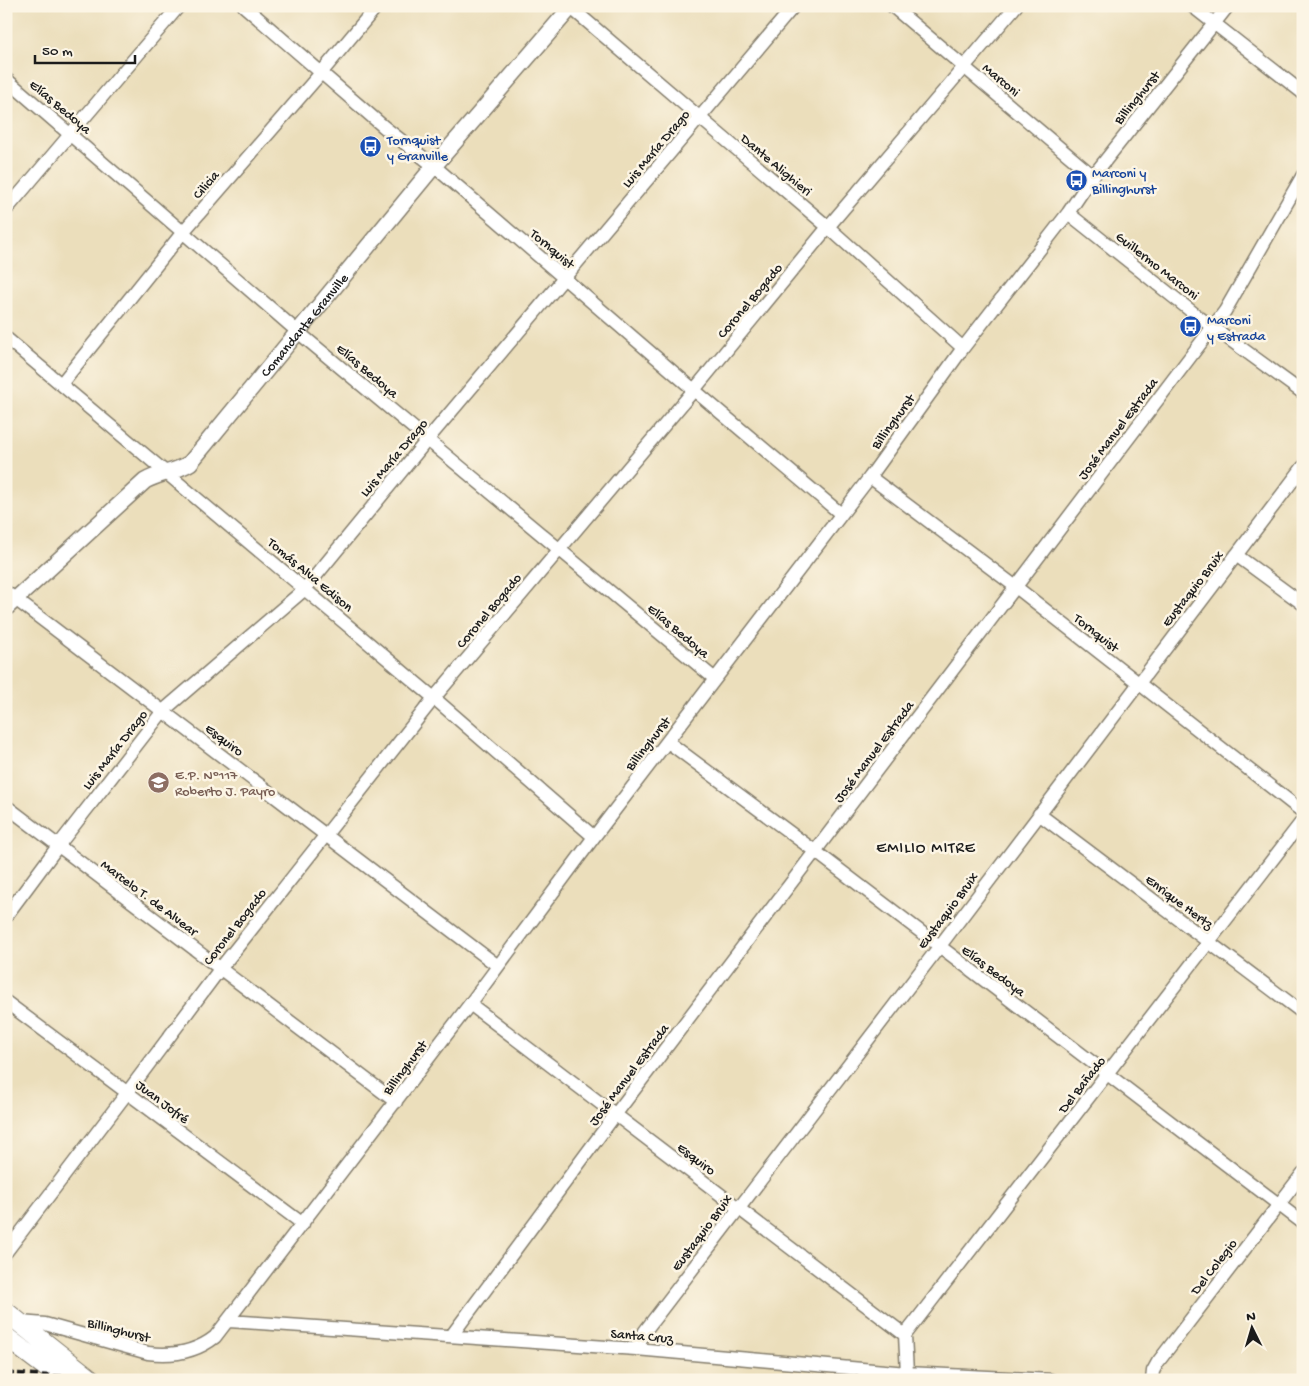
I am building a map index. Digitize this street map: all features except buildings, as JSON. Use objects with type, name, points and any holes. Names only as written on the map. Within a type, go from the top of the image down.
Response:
[{"type":"main road","points":[[13,1317],[92,1380]]},
{"type":"main road","points":[[6,1337],[63,1380]]},
{"type":"street","points":[[6,210],[179,6]]},
{"type":"street","name":"Tornquist","points":[[244,6],[384,127],[434,166],[694,390],[842,514]]},
{"type":"street","name":"Cilicia","points":[[61,384],[183,232],[322,73],[377,6]]},
{"type":"street","name":"Luis María Drago","points":[[6,916],[163,711],[305,589],[428,439],[794,6]]},
{"type":"street","name":"Marconi","points":[[892,6],[1093,176]]},
{"type":"street","name":"Coronel Bogado","points":[[6,1252],[220,969],[434,698],[694,390],[828,227],[1016,6]]},
{"type":"street","points":[[1192,6],[1303,93]]},
{"type":"street","name":"Billinghurst","points":[[13,1317],[148,1353],[163,1354],[194,1350],[215,1337],[396,1102],[594,837],[870,477],[963,348],[1068,213],[1093,176],[1228,6]]},
{"type":"street","name":"Dante Alighieri","points":[[571,7],[828,227],[963,348]]},
{"type":"street","name":"Comandante Granville","points":[[9,599],[145,481],[190,463],[434,166],[571,7]]},
{"type":"street","name":"Elías Bedoya","points":[[6,79],[298,332],[715,679]]},
{"type":"street","name":"José Manuel Estrada","points":[[452,1335],[616,1115],[1225,311],[1303,175]]},
{"type":"street","name":"Guillermo Marconi","points":[[1068,213],[1212,326],[1303,393]]},
{"type":"street","name":"Tomás Alva Edison","points":[[6,338],[434,698],[594,837]]},
{"type":"street","name":"Eustaquio Bruix","points":[[636,1349],[645,1331],[738,1208],[939,947],[1303,467]]},
{"type":"street","name":"Tornquist","points":[[870,477],[1016,587],[1303,812]]},
{"type":"street","points":[[1236,555],[1303,604]]},
{"type":"street","name":"Esquiro","points":[[9,599],[163,711],[498,966]]},
{"type":"street","name":"Elías Bedoya","points":[[668,742],[1303,1222]]},
{"type":"street","name":"Marcelo T. de Alvear","points":[[6,806],[396,1102]]},
{"type":"street","name":"Enrique Hertz","points":[[1039,814],[1303,1013]]},
{"type":"street","name":"Del Bañado","points":[[905,1335],[1303,820]]},
{"type":"street","name":"Juan Jofré","points":[[6,1002],[303,1224]]},
{"type":"street","name":"Esquiro","points":[[470,1004],[905,1335]]},
{"type":"street","name":"Del Colegio","points":[[1152,1380],[1153,1371],[1158,1362],[1303,1173]]},
{"type":"street","name":"Santa Cruz","points":[[229,1321],[636,1349],[907,1373],[1052,1380]]},
{"type":"street","points":[[905,1335],[907,1373]]},
{"type":"railway","points":[[6,1373],[118,1380]]},
{"type":"place","name":"Tornquist y Granville","points":[[371,147]]},
{"type":"place","name":"Marconi y Billinghurst","points":[[1076,180]]},
{"type":"place","name":"Marconi y Estrada","points":[[1191,327]]},
{"type":"place","name":"E.P. Nº117 Roberto J. Payro","points":[[159,782]]},
{"type":"district","name":"EMILIO MITRE","points":[[926,846]]}]
